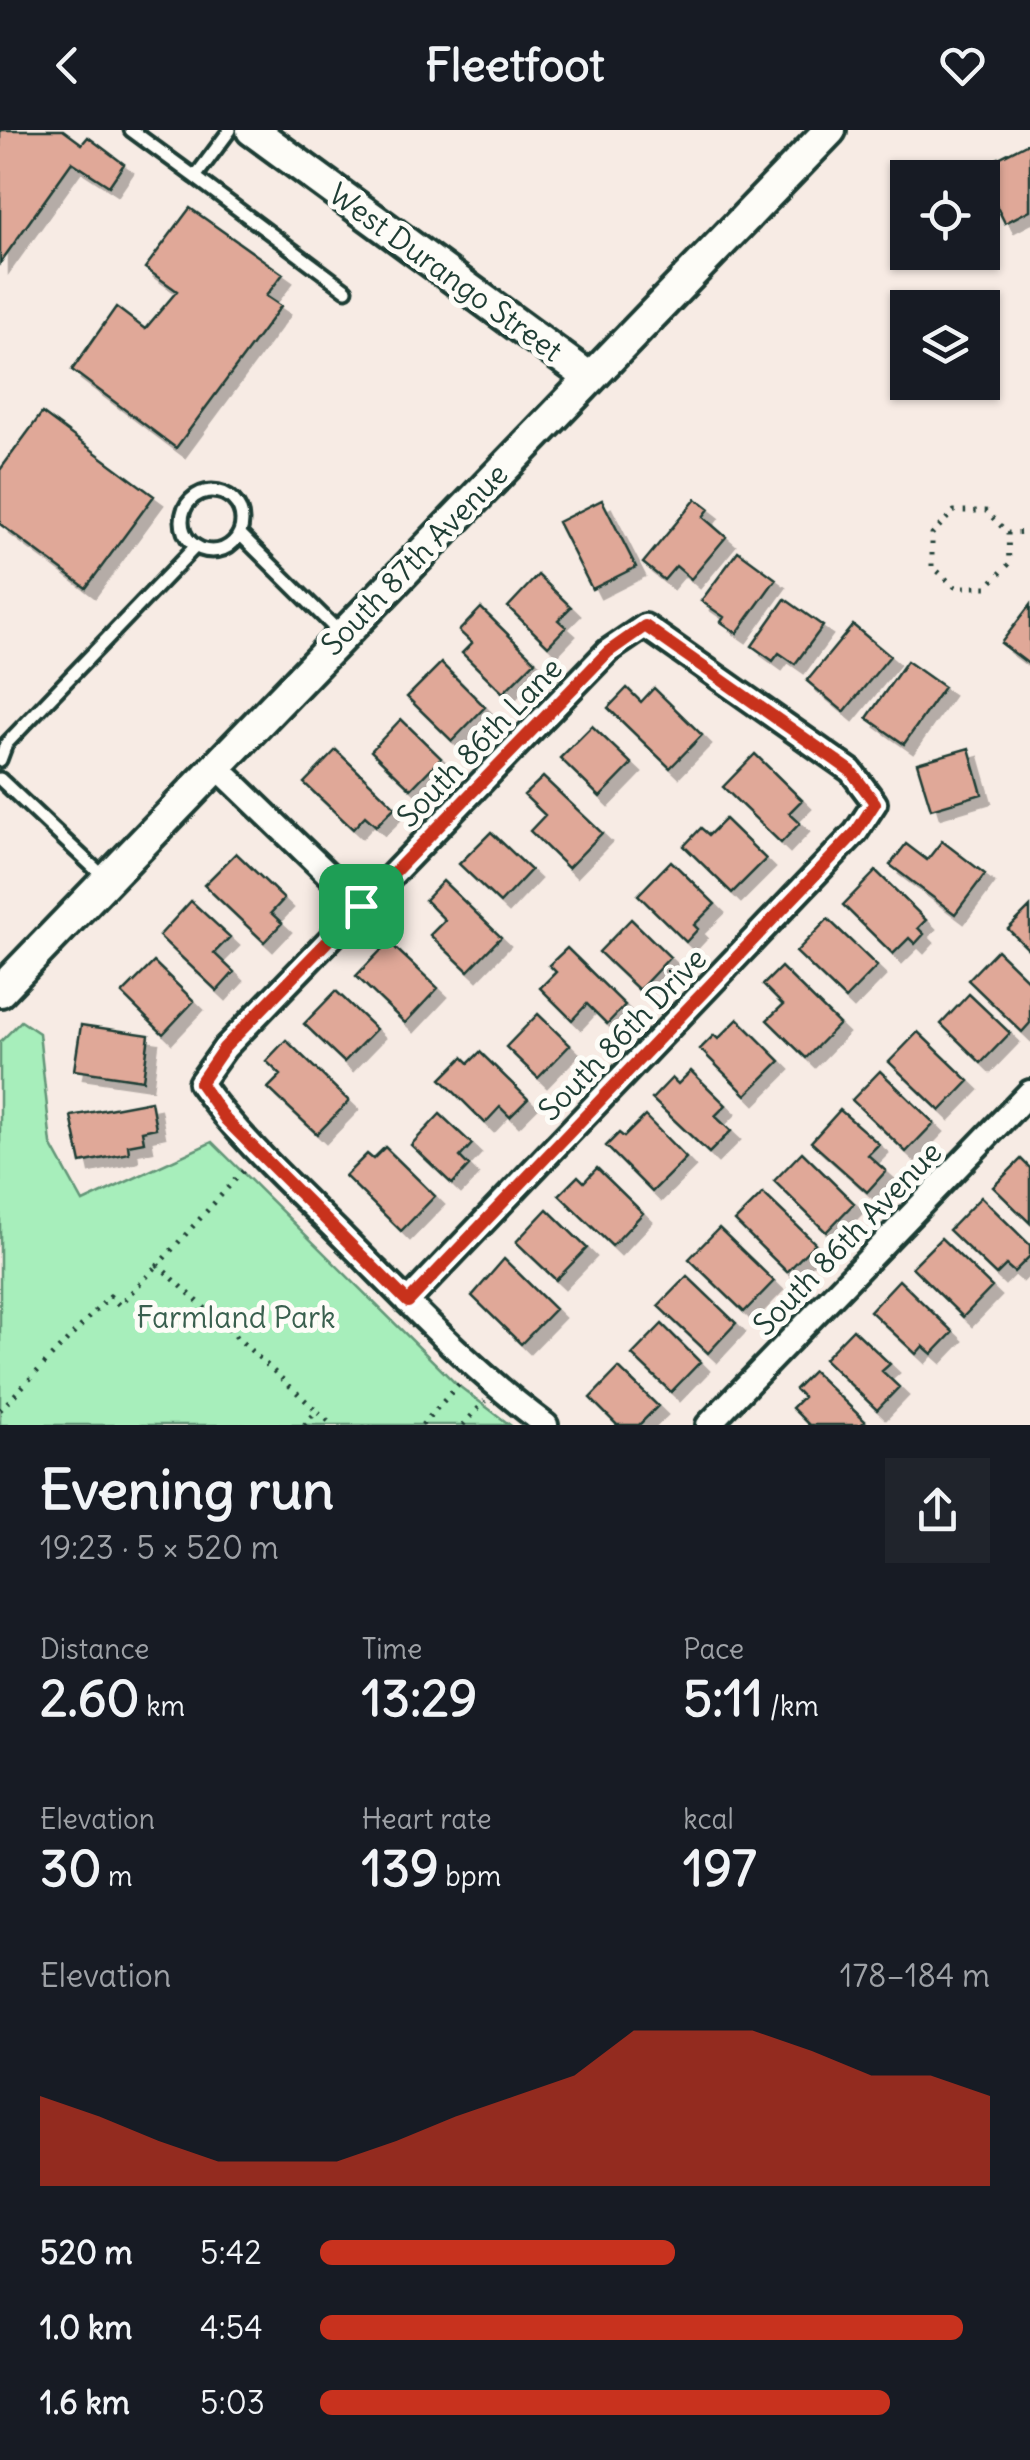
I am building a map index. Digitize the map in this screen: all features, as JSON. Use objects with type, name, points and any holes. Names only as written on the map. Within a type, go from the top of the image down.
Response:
[{"type":"street","name":"West Durango Street","points":[[252,130],[590,378]]},
{"type":"street","name":"South 87th Avenue","points":[[0,991],[830,130]]},
{"type":"street","name":"South 86th Lane","points":[[408,1302],[226,1120],[200,1083],[224,1048],[608,652],[645,626],[851,771],[875,803]]},
{"type":"street","points":[[215,765],[361,906]]},
{"type":"street","name":"South 86th Drive","points":[[408,1302],[856,832],[875,803]]},
{"type":"street","name":"South 86th Avenue","points":[[708,1425],[1030,1092]]},
{"type":"street","points":[[408,1302],[498,1390],[546,1425]]},
{"type":"lane","points":[[131,130],[346,290]]},
{"type":"lane","points":[[196,176],[230,130]]},
{"type":"lane","points":[[204,492],[223,492],[238,504],[243,524],[240,534],[234,543],[216,552],[196,547],[183,530],[188,502],[204,492]]},
{"type":"lane","points":[[240,534],[341,634]]},
{"type":"lane","points":[[0,760],[6,744],[196,547]]},
{"type":"lane","points":[[0,779],[106,879]]},
{"type":"path","points":[[1008,533],[1009,564],[987,587],[955,588],[932,566],[932,534],[954,511],[986,511],[1008,533],[1030,532]]},
{"type":"path","points":[[0,1410],[110,1296],[119,1304],[243,1170]]},
{"type":"path","points":[[158,1264],[333,1425]]},
{"type":"path","points":[[422,1425],[460,1384]]},
{"type":"path","points":[[463,1425],[484,1402]]},
{"type":"path","points":[[304,1425],[317,1411]]},
{"type":"green space","name":"Farmland Park","points":[[21,1021],[39,1033],[51,1144],[83,1202],[212,1142],[455,1383],[510,1425],[0,1425],[0,1042]]},
{"type":"building","points":[[0,130],[63,130],[82,144],[88,137],[124,164],[109,186],[72,162],[0,263]]},
{"type":"building","points":[[1030,142],[1030,210],[1005,223],[1000,213],[1000,160],[995,160]]},
{"type":"building","points":[[190,208],[283,274],[266,296],[281,306],[176,448],[72,370],[116,307],[145,329],[177,291],[145,268]]},
{"type":"building","points":[[42,413],[154,496],[86,588],[0,524],[0,470]]},
{"type":"building","points":[[696,499],[709,509],[703,517],[726,537],[691,579],[676,566],[664,580],[643,563]]},
{"type":"building","points":[[602,500],[636,567],[592,589],[558,522]]},
{"type":"building","points":[[738,551],[776,579],[737,633],[721,622],[724,617],[701,601]]},
{"type":"building","points":[[538,575],[571,607],[558,620],[566,627],[548,646],[508,607]]},
{"type":"building","points":[[785,599],[823,626],[795,664],[779,653],[773,661],[752,646]]},
{"type":"building","points":[[1030,605],[1030,665],[1001,643]]},
{"type":"building","points":[[481,608],[535,661],[503,693],[462,653],[472,643],[459,631]]},
{"type":"building","points":[[853,625],[890,656],[844,712],[807,681]]},
{"type":"building","points":[[907,661],[944,687],[904,744],[867,718]]},
{"type":"building","points":[[441,663],[485,707],[452,741],[407,697]]},
{"type":"building","points":[[627,688],[641,702],[654,688],[702,735],[670,768],[608,708]]},
{"type":"building","points":[[401,719],[441,758],[411,789],[371,751]]},
{"type":"building","points":[[592,726],[632,764],[600,797],[560,758]]},
{"type":"building","points":[[969,748],[982,794],[931,809],[917,763]]},
{"type":"building","points":[[336,750],[395,807],[376,826],[365,816],[353,829],[304,783]]},
{"type":"building","points":[[755,754],[802,800],[789,813],[800,823],[781,843],[723,787]]},
{"type":"building","points":[[543,777],[602,833],[568,868],[530,831],[545,815],[524,795]]},
{"type":"building","points":[[725,819],[766,859],[732,893],[684,846],[701,828],[709,835]]},
{"type":"building","points":[[491,832],[531,870],[500,903],[459,864]]},
{"type":"building","points":[[942,841],[985,874],[955,914],[890,865],[906,844],[927,860]]},
{"type":"building","points":[[236,853],[284,899],[271,913],[282,923],[264,942],[204,885]]},
{"type":"building","points":[[671,861],[715,904],[694,925],[698,929],[686,942],[638,895]]},
{"type":"building","points":[[876,871],[926,920],[918,928],[924,934],[915,944],[909,938],[893,954],[843,905]]},
{"type":"building","points":[[443,881],[501,937],[468,971],[430,935],[445,920],[425,900]]},
{"type":"building","points":[[191,901],[230,937],[214,953],[234,972],[217,991],[159,936]]},
{"type":"building","points":[[1030,907],[1030,951],[1008,929]]},
{"type":"building","points":[[631,919],[670,957],[639,990],[599,952]]},
{"type":"building","points":[[828,919],[877,966],[845,999],[796,952]]},
{"type":"building","points":[[389,942],[438,988],[405,1023],[356,976]]},
{"type":"building","points":[[567,948],[625,1005],[607,1024],[587,1004],[572,1020],[540,988],[556,972],[549,965]]},
{"type":"building","points":[[997,950],[1030,982],[1030,1023],[1022,1032],[968,980]]},
{"type":"building","points":[[154,962],[194,1001],[163,1034],[122,994]]},
{"type":"building","points":[[781,967],[839,1024],[806,1058],[767,1020],[783,1005],[763,985]]},
{"type":"building","points":[[336,991],[376,1029],[344,1062],[304,1024]]},
{"type":"building","points":[[969,994],[1010,1033],[981,1063],[941,1024]]},
{"type":"building","points":[[538,1014],[570,1045],[538,1078],[506,1047]]},
{"type":"building","points":[[738,1019],[780,1061],[746,1095],[700,1049],[714,1035],[718,1039]]},
{"type":"building","points":[[81,1025],[149,1035],[143,1080],[74,1070]]},
{"type":"building","points":[[918,1032],[969,1081],[940,1111],[889,1062]]},
{"type":"building","points":[[286,1040],[349,1101],[317,1134],[268,1088],[281,1075],[266,1061]]},
{"type":"building","points":[[480,1052],[528,1099],[510,1117],[500,1107],[485,1123],[441,1079],[463,1057],[469,1063]]},
{"type":"building","points":[[691,1071],[726,1105],[715,1116],[731,1131],[709,1153],[652,1099],[672,1078],[678,1084]]},
{"type":"building","points":[[880,1071],[934,1123],[906,1152],[852,1100]]},
{"type":"building","points":[[151,1101],[156,1128],[142,1131],[144,1142],[128,1145],[129,1153],[81,1163],[71,1116]]},
{"type":"building","points":[[840,1110],[879,1144],[868,1155],[886,1171],[867,1192],[811,1142]]},
{"type":"building","points":[[440,1114],[472,1144],[460,1157],[469,1166],[452,1184],[411,1145]]},
{"type":"building","points":[[645,1116],[686,1158],[652,1192],[606,1146],[619,1133],[624,1137]]},
{"type":"building","points":[[385,1147],[435,1196],[401,1231],[345,1176],[367,1154],[373,1159]]},
{"type":"building","points":[[802,1152],[854,1203],[826,1232],[774,1181]]},
{"type":"building","points":[[1021,1159],[1030,1168],[1030,1223],[993,1187]]},
{"type":"building","points":[[597,1168],[643,1213],[612,1246],[559,1195],[578,1176],[584,1182]]},
{"type":"building","points":[[763,1193],[815,1243],[787,1272],[735,1221]]},
{"type":"building","points":[[981,1197],[1030,1245],[1030,1256],[1014,1272],[1006,1265],[996,1275],[949,1230]]},
{"type":"building","points":[[547,1209],[587,1248],[556,1280],[516,1242]]},
{"type":"building","points":[[719,1228],[774,1281],[744,1312],[689,1259]]},
{"type":"building","points":[[941,1238],[992,1287],[963,1317],[912,1267]]},
{"type":"building","points":[[504,1259],[555,1309],[521,1344],[472,1296]]},
{"type":"building","points":[[687,1276],[736,1323],[708,1353],[658,1306]]},
{"type":"building","points":[[899,1280],[953,1332],[932,1354],[923,1346],[916,1354],[870,1311]]},
{"type":"building","points":[[662,1324],[700,1362],[671,1392],[632,1355]]},
{"type":"building","points":[[853,1329],[890,1364],[882,1371],[899,1387],[877,1410],[824,1359]]},
{"type":"building","points":[[619,1368],[658,1406],[639,1425],[617,1425],[590,1398]]},
{"type":"building","points":[[813,1371],[865,1421],[861,1425],[809,1425],[792,1408],[803,1397],[795,1389]]},
{"type":"route","points":[[645,626],[851,771],[875,803],[856,832],[408,1302],[226,1120],[200,1083],[224,1048],[361,906],[608,652],[645,626]]}]
